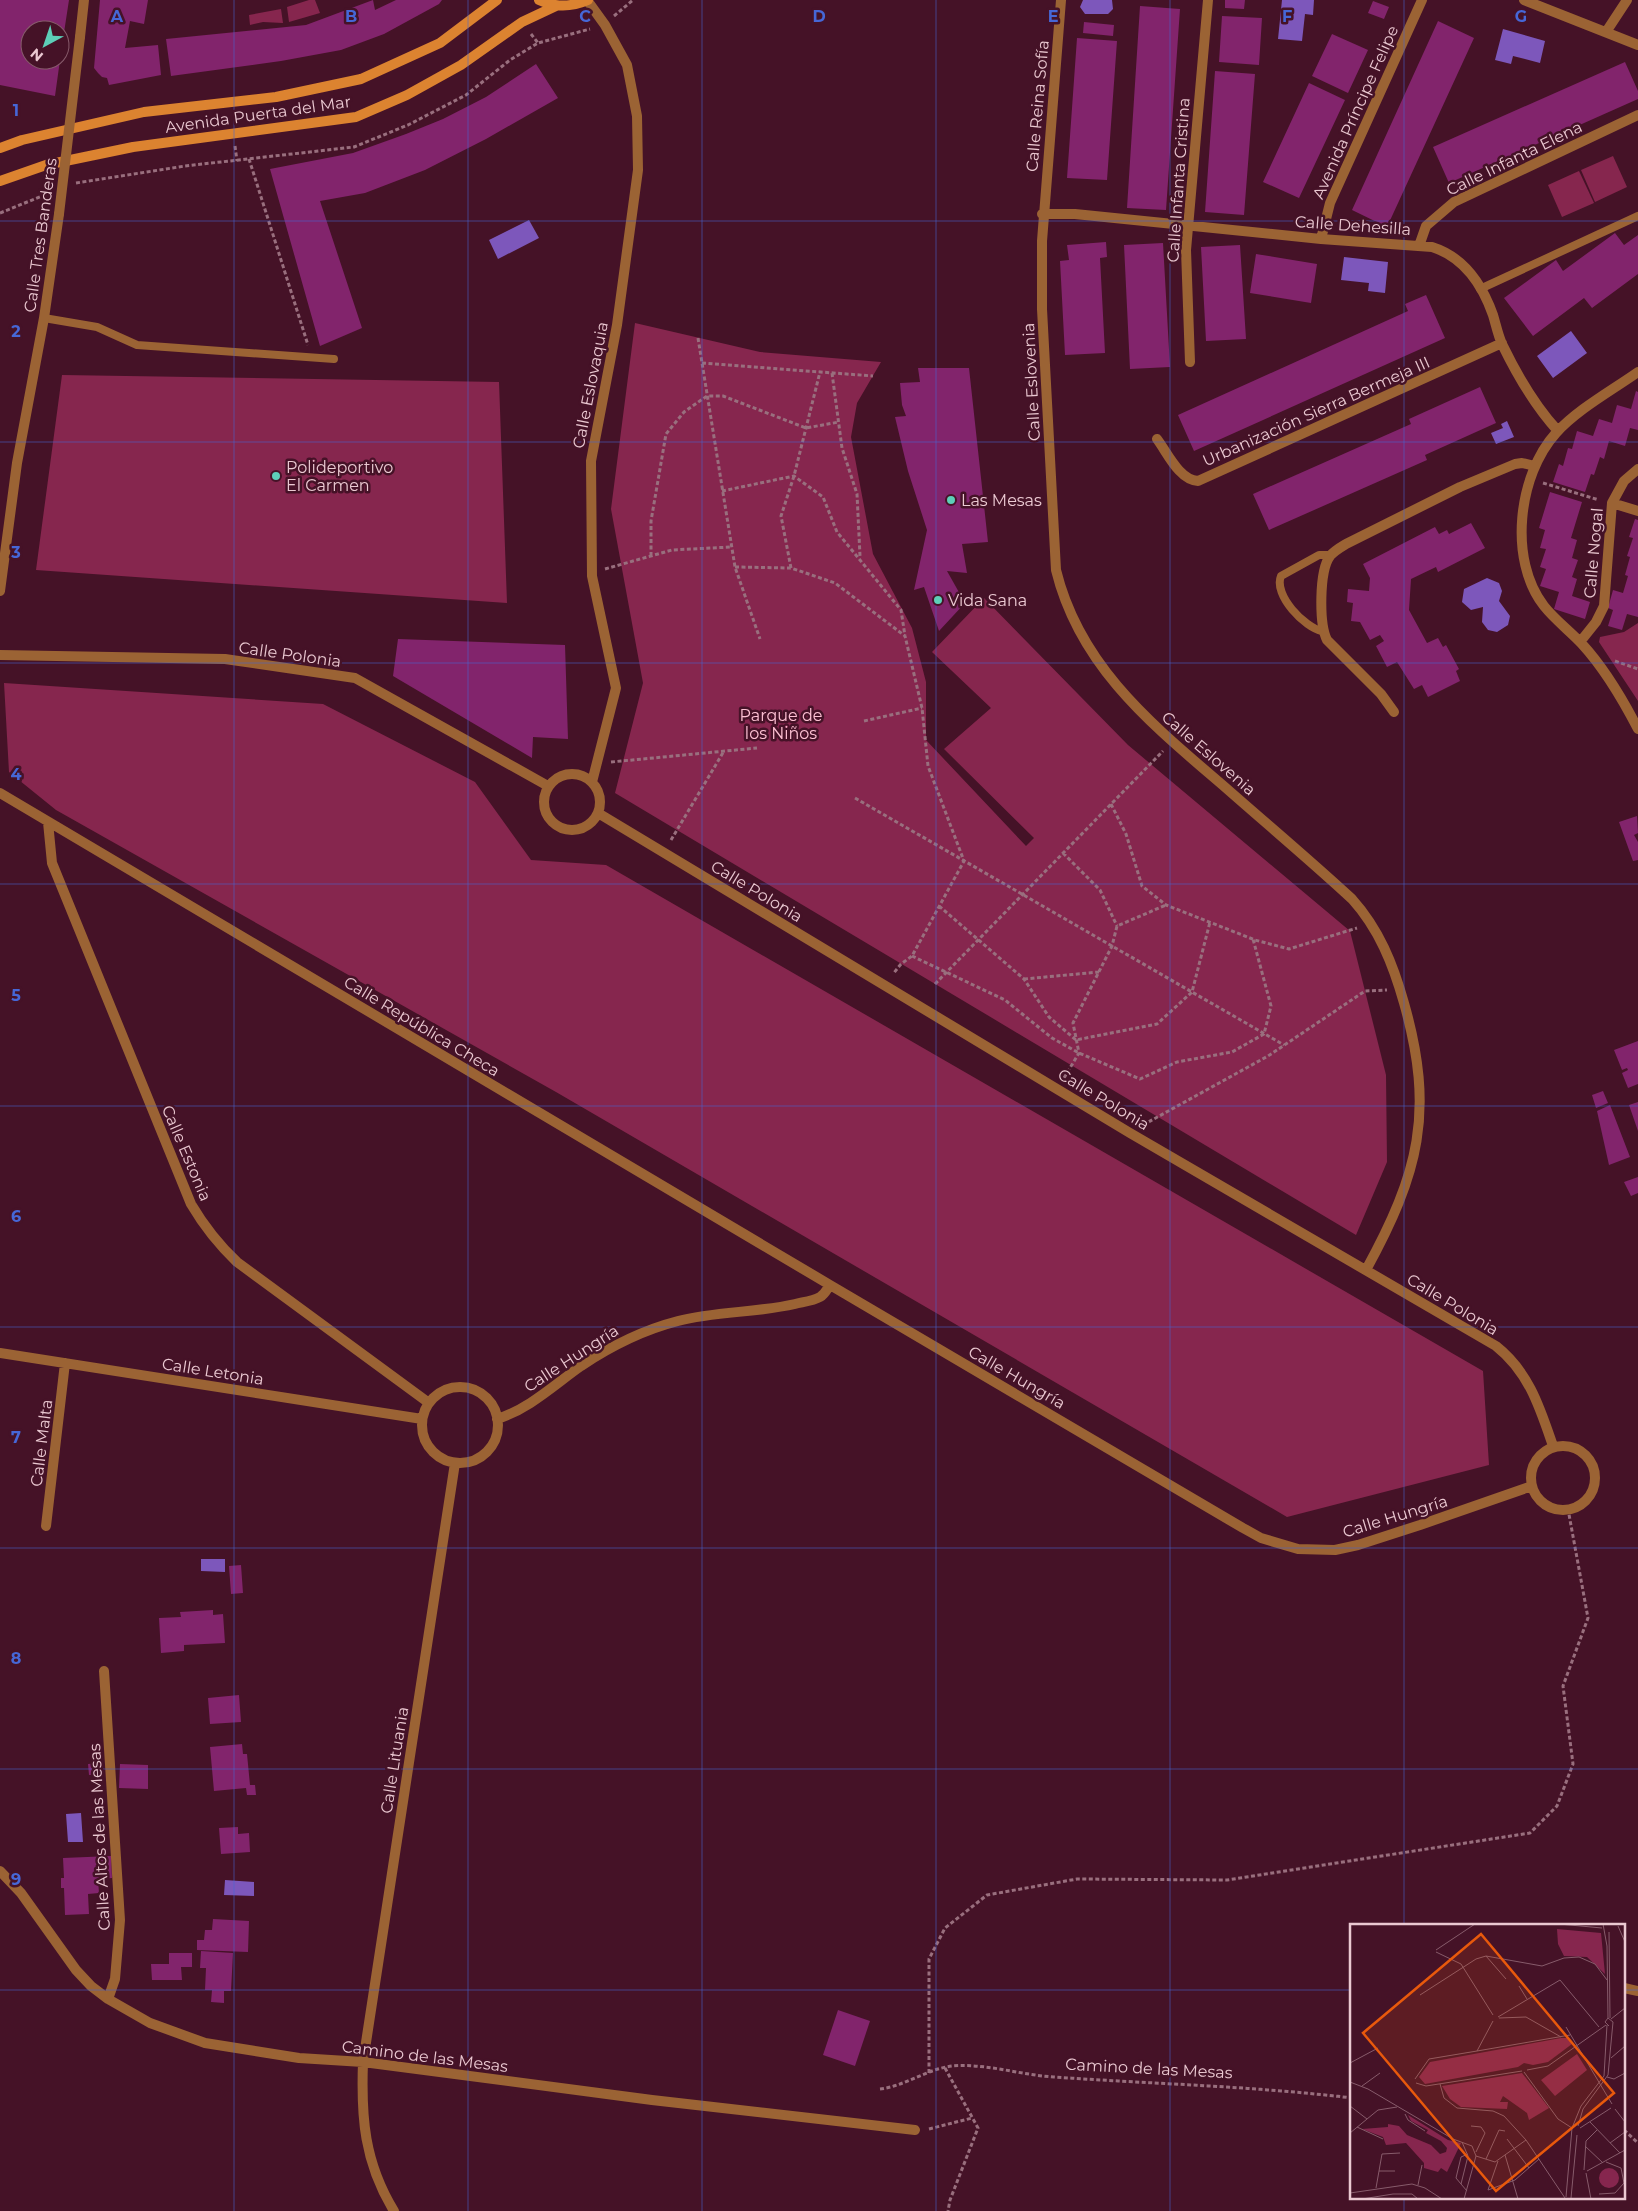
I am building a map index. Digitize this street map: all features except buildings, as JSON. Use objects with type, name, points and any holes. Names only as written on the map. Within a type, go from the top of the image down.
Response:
[{"type":"main road","name":"Avenida Puerta del Mar","points":[[0,148],[22,140],[144,112],[276,97],[362,79],[440,43],[497,0]]},
{"type":"main road","points":[[539,0],[556,6],[572,6],[588,0]]},
{"type":"main road","name":"Avenida Puerta del Mar","points":[[0,181],[46,165],[134,147],[356,116],[407,95],[461,65],[522,22],[556,6]]},
{"type":"street","name":"Calle Tres Banderas","points":[[0,591],[17,463],[44,318],[59,214],[84,0]]},
{"type":"street","name":"Calle Eslovaquia","points":[[588,0],[605,25],[627,65],[637,116],[638,161],[616,325],[591,461],[592,572],[616,688],[592,782]]},
{"type":"street","name":"Calle Reina Sofía","points":[[1042,214],[1062,0]]},
{"type":"street","name":"Calle Infanta Cristina","points":[[1190,362],[1186,272],[1188,226],[1208,0]]},
{"type":"street","name":"Avenida Príncipe Felipe","points":[[1321,239],[1330,203],[1422,0]]},
{"type":"street","points":[[1524,0],[1638,45]]},
{"type":"street","points":[[1606,32],[1627,0]]},
{"type":"street","name":"Calle Infanta Elena","points":[[1419,246],[1426,226],[1454,202],[1638,115]]},
{"type":"street","name":"Calle Dehesilla","points":[[1042,214],[1075,214],[1321,239],[1432,247],[1464,264],[1480,289],[1492,313],[1502,343],[1535,402],[1558,431]]},
{"type":"street","name":"Calle Eslovenia","points":[[1042,214],[1042,310],[1054,548],[1060,588],[1087,641],[1116,686],[1131,704],[1334,882],[1372,922],[1388,956],[1400,989],[1418,1067],[1421,1094],[1420,1125],[1415,1154],[1400,1204],[1366,1270]]},
{"type":"street","name":"Urbanización Sierra Bermeja III","points":[[1157,439],[1183,475],[1192,481],[1198,481],[1502,343]]},
{"type":"street","points":[[1638,372],[1558,431],[1541,453],[1534,466],[1524,504],[1522,542],[1531,582],[1544,606],[1597,662],[1619,693],[1638,729]]},
{"type":"street","points":[[1394,712],[1382,694],[1327,640],[1322,631],[1322,589],[1326,565],[1331,555],[1346,544],[1460,487],[1515,464],[1522,463],[1534,466]]},
{"type":"street","name":"Calle Nogal","points":[[1580,642],[1596,622],[1604,606],[1612,503],[1624,481],[1638,469]]},
{"type":"street","points":[[1612,503],[1638,511]]},
{"type":"street","name":"Calle Polonia","points":[[0,655],[225,659],[355,678],[548,786]]},
{"type":"street","points":[[569,774],[578,775],[592,782],[599,797],[598,813],[593,820],[577,830],[559,827],[546,813],[544,804],[548,786],[561,776],[569,774]]},
{"type":"street","name":"Calle República Checa","points":[[0,793],[830,1285]]},
{"type":"street","name":"Calle Polonia","points":[[598,813],[1130,1133],[1496,1346],[1508,1356],[1528,1382],[1553,1446]]},
{"type":"street","name":"Calle Estonia","points":[[48,822],[52,863],[169,1152],[191,1204],[203,1225],[218,1244],[237,1262],[428,1403]]},
{"type":"street","name":"Calle Hungría","points":[[497,1419],[509,1415],[533,1401],[581,1366],[626,1339],[700,1316],[778,1308],[814,1300],[825,1293],[830,1285],[1243,1528],[1279,1544],[1316,1551],[1358,1545],[1532,1486]]},
{"type":"street","name":"Calle Letonia","points":[[0,1354],[422,1419]]},
{"type":"street","name":"Calle Malta","points":[[46,1526],[65,1363]]},
{"type":"street","points":[[462,1387],[474,1390],[485,1397],[493,1407],[497,1419],[498,1431],[494,1442],[487,1452],[478,1459],[467,1463],[454,1463],[443,1460],[429,1448],[422,1432],[422,1419],[428,1403],[438,1394],[449,1388],[462,1387]]},
{"type":"street","points":[[1553,1446],[1564,1446],[1584,1455],[1592,1464],[1595,1474],[1590,1495],[1580,1505],[1568,1509],[1546,1506],[1536,1496],[1532,1486],[1531,1475],[1537,1456],[1553,1446]]},
{"type":"street","name":"Calle Lituania","points":[[394,2211],[376,2178],[368,2154],[362,2105],[363,2062],[454,1463]]},
{"type":"street","name":"Calle Altos de las Mesas","points":[[104,1671],[120,1920],[115,1979],[108,1999]]},
{"type":"street","name":"Camino de las Mesas","points":[[0,1871],[20,1893],[76,1970],[91,1986],[108,1999],[150,2023],[205,2043],[299,2058],[363,2062],[652,2100],[916,2130]]},
{"type":"lane","points":[[1480,289],[1638,216]]},
{"type":"lane","points":[[44,318],[97,326],[137,346],[334,359]]},
{"type":"lane","points":[[1322,631],[1310,626],[1287,604],[1283,597],[1279,580],[1281,576],[1320,555],[1331,555]]},
{"type":"path","points":[[249,159],[312,357]]},
{"type":"path","points":[[698,338],[735,567],[760,639]]},
{"type":"path","points":[[702,363],[873,376]]},
{"type":"path","points":[[791,568],[780,516],[794,476],[820,372]]},
{"type":"path","points":[[832,373],[842,448],[857,494],[860,558]]},
{"type":"path","points":[[651,556],[651,522],[666,434],[684,412],[707,396],[723,396],[806,428],[839,422]]},
{"type":"path","points":[[722,491],[794,476],[823,497],[837,532],[901,610],[905,636],[922,708],[928,766],[964,861],[912,956],[901,964],[885,985]]},
{"type":"path","points":[[1530,479],[1612,503]]},
{"type":"path","points":[[592,572],[672,550],[731,547]]},
{"type":"path","points":[[735,567],[791,568],[835,583],[905,636]]},
{"type":"path","points":[[864,721],[922,708]]},
{"type":"path","points":[[935,984],[1173,742]]},
{"type":"path","points":[[596,766],[623,760],[757,748]]},
{"type":"path","points":[[664,852],[725,751]]},
{"type":"path","points":[[855,798],[1284,1045]]},
{"type":"path","points":[[1111,804],[1126,834],[1142,886],[1166,904],[1252,939],[1289,949],[1372,922]]},
{"type":"path","points":[[1058,1089],[1079,1053],[1073,1023],[1112,946],[1117,926],[1100,890],[1063,853]]},
{"type":"path","points":[[1117,926],[1166,904]]},
{"type":"path","points":[[939,906],[1024,980],[1049,1017],[1076,1040]]},
{"type":"path","points":[[1076,1040],[1157,1024],[1192,992],[1210,922]]},
{"type":"path","points":[[912,956],[1005,1000],[1052,1038],[1079,1053],[1140,1079],[1177,1062],[1232,1052],[1264,1034],[1271,1006],[1252,939]]},
{"type":"path","points":[[1024,980],[1100,972]]},
{"type":"path","points":[[1130,1133],[1284,1045],[1365,991],[1400,989]]},
{"type":"path","points":[[929,2073],[929,1959],[945,1928],[987,1896],[1077,1879],[1227,1880],[1530,1833],[1557,1806],[1573,1764],[1562,1686],[1588,1618],[1568,1509]]},
{"type":"path","name":"Camino de las Mesas","points":[[880,2089],[895,2087],[946,2068],[978,2067],[1050,2077],[1301,2092],[1350,2098]]},
{"type":"path","points":[[946,2068],[978,2128],[950,2200],[948,2211]]},
{"type":"path","points":[[916,2130],[934,2129],[972,2118]]},
{"type":"path","points":[[1626,2132],[1638,2143]]},
{"type":"green space","points":[[315,0],[320,13],[289,22],[287,7]]},
{"type":"green space","points":[[281,9],[283,23],[263,22],[250,25],[249,15]]},
{"type":"green space","points":[[1613,156],[1627,187],[1595,202],[1581,170]]},
{"type":"green space","points":[[1579,171],[1594,203],[1562,217],[1548,185]]},
{"type":"green space","name":"Parque de los Niños","points":[[635,323],[760,352],[881,362],[857,403],[851,437],[873,554],[912,628],[926,682],[926,740],[1026,846],[1034,838],[944,749],[991,708],[932,652],[984,598],[1128,745],[1350,931],[1386,1075],[1387,1162],[1356,1235],[615,793],[643,683],[611,509]]},
{"type":"green space","name":"Polideportivo El Carmen","points":[[62,375],[499,382],[507,603],[36,570]]},
{"type":"green space","points":[[1638,623],[1638,701],[1599,642],[1600,637],[1624,632]]},
{"type":"green space","points":[[4,683],[323,704],[475,782],[531,860],[606,865],[1483,1371],[1489,1465],[1287,1517],[556,1092],[56,810],[9,772]]},
{"type":"shaded area","points":[[1083,0],[1112,0],[1113,9],[1108,14],[1085,14],[1080,7]]},
{"type":"shaded area","points":[[1282,0],[1314,0],[1313,15],[1305,14],[1302,41],[1278,39]]},
{"type":"shaded area","points":[[1503,29],[1545,41],[1540,63],[1513,56],[1511,64],[1495,60]]},
{"type":"shaded area","points":[[529,220],[539,238],[498,259],[489,240]]},
{"type":"shaded area","points":[[1344,257],[1388,262],[1385,293],[1368,291],[1369,283],[1341,280]]},
{"type":"shaded area","points":[[1571,331],[1587,353],[1553,378],[1537,356]]},
{"type":"shaded area","points":[[1507,421],[1514,437],[1496,444],[1491,433],[1503,428],[1501,424]]},
{"type":"shaded area","points":[[1487,578],[1499,583],[1502,591],[1499,601],[1510,616],[1508,625],[1497,632],[1488,630],[1482,622],[1483,607],[1471,610],[1462,602],[1464,589]]},
{"type":"shaded area","points":[[201,1559],[225,1559],[225,1572],[201,1571]]},
{"type":"shaded area","points":[[81,1813],[83,1842],[68,1842],[66,1814]]},
{"type":"shaded area","points":[[225,1880],[254,1882],[254,1896],[224,1895]]},
{"type":"place","name":"Polideportivo El Carmen","points":[[276,476]]},
{"type":"place","name":"Las Mesas","points":[[951,500]]},
{"type":"place","name":"Vida Sana","points":[[938,600]]}]
